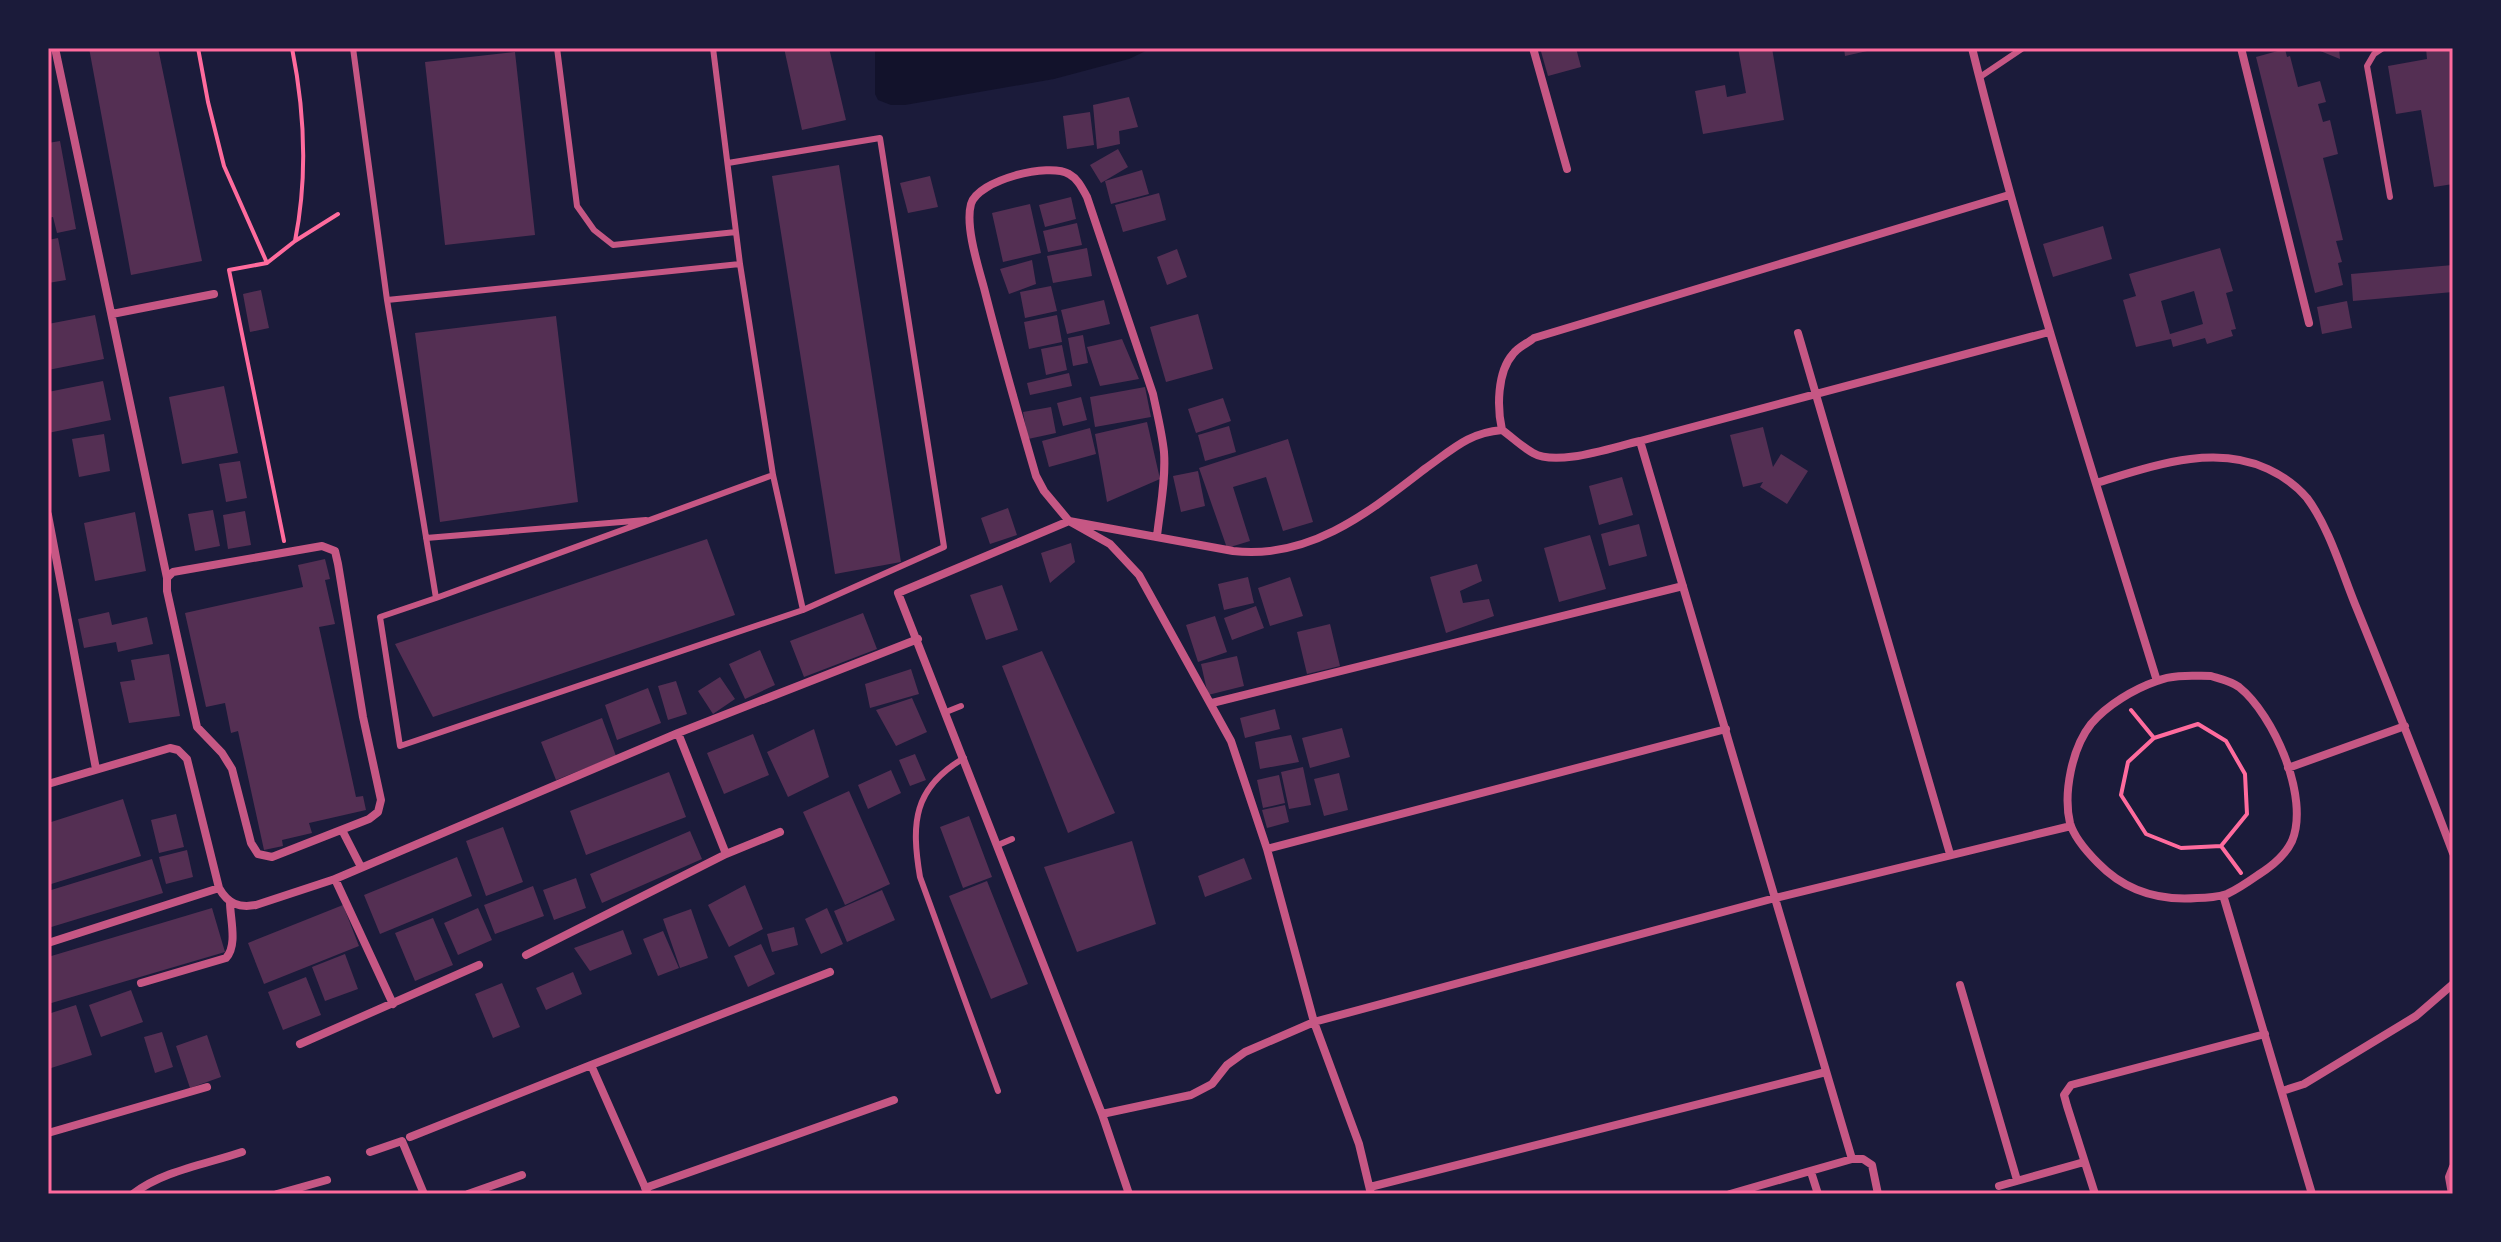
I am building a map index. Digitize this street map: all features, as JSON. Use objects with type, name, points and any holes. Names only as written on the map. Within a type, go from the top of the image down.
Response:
[{"type":"street","points":[[55,48],[197,727],[222,753],[232,769],[251,843],[258,854],[272,857],[369,819],[378,812],[381,800],[363,717],[335,551],[322,546],[286,551],[173,572],[167,578]]},
{"type":"street","points":[[1533,48],[1567,169]]},
{"type":"street","points":[[1972,48],[2009,195],[2049,332],[2157,681]]},
{"type":"street","points":[[2241,48],[2309,323]]},
{"type":"street","points":[[1157,536],[1164,453],[1153,394],[1087,197],[1078,181],[1059,170],[1001,180],[978,192],[971,203],[969,219],[998,344],[1036,476],[1044,491],[1069,521],[1110,544],[1139,575],[1231,741],[1267,849],[1314,1022],[1355,1132],[1370,1190],[1826,1072]]},
{"type":"street","points":[[2009,195],[1534,338],[1512,354],[1503,374],[1499,418],[1502,430],[1533,453],[1549,457],[1573,456],[2049,332]]},
{"type":"street","points":[[112,314],[214,294]]},
{"type":"street","points":[[1798,333],[1950,854]]},
{"type":"street","points":[[1129,1194],[1102,1114],[898,593],[1069,521],[1254,553],[1315,540],[1358,519],[1468,437],[1502,430]]},
{"type":"street","points":[[1640,441],[1826,1072],[1847,1160]]},
{"type":"street","points":[[2096,483],[2171,461],[2217,458],[2266,468],[2290,481],[2307,499],[2321,522],[2405,726],[2453,853]]},
{"type":"street","points":[[48,515],[96,769]]},
{"type":"street","points":[[1212,703],[1683,586]]},
{"type":"street","points":[[48,784],[170,748],[183,753],[219,888],[230,902],[243,908],[335,879],[678,733],[918,639]]},
{"type":"street","points":[[2211,676],[2239,687],[2272,730],[2288,768],[2297,812],[2296,828],[2291,844],[2280,858],[2223,895],[2185,899],[2146,895],[2113,877],[2096,862],[2071,826],[2068,795],[2076,755],[2091,724],[2122,699],[2157,681],[2174,677],[2211,676]]},
{"type":"street","points":[[2288,768],[2405,726]]},
{"type":"street","points":[[1267,849],[1726,729]]},
{"type":"street","points":[[678,733],[726,854]]},
{"type":"street","points":[[1102,1114],[1191,1095],[1212,1084],[1227,1065],[1245,1052],[1314,1022],[1775,898],[2071,826]]},
{"type":"street","points":[[342,830],[361,867]]},
{"type":"street","points":[[526,955],[726,854],[780,832]]},
{"type":"street","points":[[335,879],[393,1004]]},
{"type":"street","points":[[48,943],[219,888]]},
{"type":"street","points":[[2223,895],[2312,1194]]},
{"type":"street","points":[[141,983],[226,958],[231,952],[232,940],[230,902]]},
{"type":"street","points":[[300,1044],[479,965]]},
{"type":"street","points":[[410,1137],[830,972]]},
{"type":"street","points":[[2282,1091],[2304,1084],[2416,1016],[2453,984]]},
{"type":"street","points":[[1960,985],[2017,1180]]},
{"type":"street","points":[[2095,1194],[2064,1095],[2071,1085],[2265,1034]]},
{"type":"street","points":[[591,1065],[647,1191],[894,1100]]},
{"type":"street","points":[[48,1133],[207,1087]]},
{"type":"street","points":[[370,1152],[402,1141],[424,1194]]},
{"type":"street","points":[[133,1194],[145,1185],[242,1152]]},
{"type":"street","points":[[1730,1194],[1847,1160],[1863,1159],[1872,1165],[1878,1194]]},
{"type":"street","points":[[1999,1186],[2084,1162]]},
{"type":"street","points":[[2452,1168],[2452,1194]]},
{"type":"street","points":[[1811,1172],[1818,1194]]},
{"type":"street","points":[[468,1194],[522,1175]]},
{"type":"street","points":[[277,1194],[327,1180]]},
{"type":"lane","points":[[353,48],[387,300],[436,598]]},
{"type":"lane","points":[[557,48],[577,206],[594,230],[613,245],[736,232]]},
{"type":"lane","points":[[713,48],[740,264],[773,475],[803,610]]},
{"type":"lane","points":[[1980,77],[2023,48]]},
{"type":"lane","points":[[2383,48],[2374,54],[2367,66],[2390,197]]},
{"type":"lane","points":[[728,163],[880,138],[944,547],[803,610],[400,746],[380,617],[773,475]]},
{"type":"lane","points":[[387,300],[740,264]]},
{"type":"lane","points":[[426,538],[654,520]]},
{"type":"lane","points":[[946,712],[961,706]]},
{"type":"lane","points":[[964,758],[945,770],[927,793],[915,819],[915,848],[920,877],[998,1091]]},
{"type":"lane","points":[[998,845],[1012,839]]},
{"type":"path","points":[[198,48],[224,166],[267,263]]},
{"type":"path","points":[[292,48],[305,131],[305,161],[295,241]]},
{"type":"path","points":[[286,551],[229,270],[267,263],[338,214]]},
{"type":"path","points":[[2122,699],[2154,738]]},
{"type":"path","points":[[2198,724],[2226,741],[2245,774],[2247,814],[2221,846],[2181,848],[2146,834],[2121,795],[2128,762],[2154,738],[2198,724]]},
{"type":"path","points":[[2221,846],[2247,882]]},
{"type":"shaded area","points":[[875,48],[1152,48],[1129,59],[1054,79],[891,105],[878,100],[875,94]]},
{"type":"building","points":[[89,48],[158,48],[202,261],[131,275]]},
{"type":"building","points":[[784,48],[829,48],[846,120],[802,130]]},
{"type":"building","points":[[1540,48],[1576,48],[1581,67],[1548,76]]},
{"type":"building","points":[[1738,48],[1772,48],[1784,120],[1703,134],[1695,91],[1725,85],[1727,97],[1746,93]]},
{"type":"building","points":[[1844,48],[1876,48],[1876,49],[1845,56]]},
{"type":"building","points":[[2313,48],[2339,48],[2340,59]]},
{"type":"building","points":[[2426,48],[2452,48],[2453,51],[2453,184],[2434,187],[2421,110],[2396,114],[2388,66],[2427,59]]},
{"type":"building","points":[[2285,49],[2287,57],[2290,56],[2298,87],[2320,81],[2326,102],[2318,104],[2323,122],[2330,120],[2338,154],[2323,158],[2343,240],[2336,241],[2342,262],[2338,263],[2343,285],[2315,293],[2256,57]]},
{"type":"building","points":[[515,52],[535,235],[445,245],[425,62]]},
{"type":"building","points":[[1129,97],[1138,127],[1119,131],[1120,144],[1097,149],[1093,105]]},
{"type":"building","points":[[1090,112],[1094,145],[1067,149],[1063,116]]},
{"type":"building","points":[[60,141],[76,229],[57,233],[53,217],[48,218],[48,143]]},
{"type":"building","points":[[1118,149],[1128,167],[1101,183],[1090,165]]},
{"type":"building","points":[[839,165],[901,562],[835,574],[772,176]]},
{"type":"building","points":[[1142,170],[1149,194],[1111,204],[1105,181]]},
{"type":"building","points":[[930,176],[938,207],[908,213],[900,183]]},
{"type":"building","points":[[1159,193],[1166,220],[1123,232],[1115,205]]},
{"type":"building","points":[[1071,197],[1076,219],[1045,227],[1039,205]]},
{"type":"building","points":[[1030,204],[1041,253],[1003,262],[992,213]]},
{"type":"building","points":[[1077,223],[1082,245],[1048,252],[1043,231]]},
{"type":"building","points":[[2103,226],[2112,259],[2053,277],[2043,244]]},
{"type":"building","points":[[58,238],[66,280],[48,283],[48,240]]},
{"type":"building","points":[[1087,248],[1092,276],[1053,283],[1047,256]]},
{"type":"building","points":[[2220,248],[2233,291],[2226,293],[2236,329],[2231,330],[2233,336],[2207,344],[2205,338],[2173,347],[2171,339],[2136,347],[2123,300],[2136,296],[2129,274]],"holes":[[[2194,291],[2203,324],[2170,334],[2161,301]]]},
{"type":"building","points":[[1177,249],[1187,277],[1167,285],[1157,257]]},
{"type":"building","points":[[1032,260],[1036,284],[1009,294],[1000,269]]},
{"type":"building","points":[[2453,265],[2453,292],[2353,301],[2351,274]]},
{"type":"building","points":[[1051,286],[1057,311],[1025,318],[1020,292]]},
{"type":"building","points":[[261,290],[269,328],[250,332],[243,294]]},
{"type":"building","points":[[1104,300],[1110,324],[1067,334],[1061,310]]},
{"type":"building","points":[[2347,301],[2352,328],[2322,334],[2317,307]]},
{"type":"building","points":[[1198,314],[1213,369],[1166,382],[1150,327]]},
{"type":"building","points":[[95,315],[104,359],[48,370],[48,324]]},
{"type":"building","points":[[1057,315],[1062,342],[1029,349],[1024,322]]},
{"type":"building","points":[[556,316],[578,502],[440,522],[415,333]]},
{"type":"building","points":[[1083,335],[1088,363],[1073,366],[1068,338]]},
{"type":"building","points":[[1122,339],[1139,379],[1100,386],[1087,347]]},
{"type":"building","points":[[1062,345],[1067,370],[1046,375],[1041,349]]},
{"type":"building","points":[[1069,373],[1072,386],[1030,395],[1027,383]]},
{"type":"building","points":[[103,381],[111,420],[48,433],[48,392]]},
{"type":"building","points":[[224,386],[238,453],[182,464],[169,397]]},
{"type":"building","points":[[1145,387],[1151,417],[1095,427],[1090,397]]},
{"type":"building","points":[[1081,397],[1087,420],[1063,426],[1057,403]]},
{"type":"building","points":[[1223,398],[1231,421],[1196,433],[1188,409]]},
{"type":"building","points":[[1051,407],[1056,433],[1028,439],[1023,412]]},
{"type":"building","points":[[1147,422],[1160,479],[1107,502],[1095,434]]},
{"type":"building","points":[[1229,426],[1236,452],[1205,461],[1198,435]]},
{"type":"building","points":[[1763,427],[1773,467],[1781,454],[1808,471],[1787,504],[1760,487],[1763,482],[1743,487],[1730,435]]},
{"type":"building","points":[[1090,428],[1096,454],[1049,467],[1042,441]]},
{"type":"building","points":[[104,434],[110,471],[79,477],[72,439]]},
{"type":"building","points":[[1288,439],[1313,522],[1283,531],[1266,477],[1233,487],[1250,541],[1227,548],[1199,468]]},
{"type":"building","points":[[240,461],[247,498],[226,502],[219,464]]},
{"type":"building","points":[[1198,471],[1205,506],[1181,512],[1173,476]]},
{"type":"building","points":[[1622,477],[1633,515],[1599,525],[1589,486]]},
{"type":"building","points":[[1008,508],[1017,535],[990,544],[981,518]]},
{"type":"building","points":[[213,510],[220,546],[195,551],[188,514]]},
{"type":"building","points":[[245,511],[251,545],[228,549],[223,515]]},
{"type":"building","points":[[135,512],[146,571],[95,581],[84,523]]},
{"type":"building","points":[[1639,524],[1647,556],[1609,566],[1601,534]]},
{"type":"building","points":[[1590,535],[1606,589],[1559,602],[1544,548]]},
{"type":"building","points":[[707,539],[735,615],[433,717],[395,644]]},
{"type":"building","points":[[1071,543],[1075,562],[1050,583],[1041,553]]},
{"type":"building","points":[[325,559],[330,579],[325,580],[335,624],[319,627],[356,797],[363,796],[366,810],[309,823],[312,833],[282,840],[283,846],[264,850],[238,731],[231,733],[225,703],[206,707],[185,613],[303,587],[298,565]]},
{"type":"building","points":[[1477,564],[1482,581],[1460,591],[1463,603],[1489,599],[1494,616],[1446,633],[1430,577]]},
{"type":"building","points":[[1248,577],[1254,603],[1224,610],[1218,584]]},
{"type":"building","points":[[1290,577],[1303,616],[1270,626],[1258,588]]},
{"type":"building","points":[[1002,585],[1018,630],[986,640],[970,595]]},
{"type":"building","points":[[1256,606],[1264,628],[1232,640],[1224,618]]},
{"type":"building","points":[[109,612],[112,625],[147,617],[153,644],[118,652],[116,642],[84,648],[78,619]]},
{"type":"building","points":[[863,613],[877,649],[804,677],[790,641]]},
{"type":"building","points":[[1215,616],[1227,652],[1198,662],[1186,625]]},
{"type":"building","points":[[1330,624],[1340,666],[1307,674],[1297,632]]},
{"type":"building","points":[[760,650],[775,685],[745,699],[729,664]]},
{"type":"building","points":[[1042,651],[1115,813],[1068,833],[1002,666]]},
{"type":"building","points":[[169,654],[180,716],[129,723],[120,682],[135,680],[131,660]]},
{"type":"building","points":[[1237,656],[1244,686],[1208,695],[1201,664]]},
{"type":"building","points":[[911,669],[919,694],[870,708],[865,684]]},
{"type":"building","points":[[720,677],[735,699],[713,714],[698,691]]},
{"type":"building","points":[[676,681],[687,714],[668,720],[658,686]]},
{"type":"building","points":[[648,688],[661,723],[617,740],[605,705]]},
{"type":"building","points":[[912,698],[927,732],[896,746],[876,710]]},
{"type":"building","points":[[1275,709],[1280,729],[1245,738],[1240,718]]},
{"type":"building","points":[[602,718],[616,756],[556,780],[541,742]]},
{"type":"building","points":[[1342,728],[1350,757],[1310,768],[1302,738]]},
{"type":"building","points":[[814,729],[829,777],[788,797],[767,752]]},
{"type":"building","points":[[753,734],[769,775],[724,794],[707,753]]},
{"type":"building","points":[[1291,735],[1299,762],[1260,769],[1255,742]]},
{"type":"building","points":[[915,754],[926,780],[910,786],[899,760]]},
{"type":"building","points":[[1303,767],[1311,805],[1289,809],[1281,772]]},
{"type":"building","points":[[891,770],[901,793],[868,809],[858,785]]},
{"type":"building","points":[[669,772],[686,817],[586,855],[570,811]]},
{"type":"building","points":[[1339,773],[1348,810],[1324,816],[1314,779]]},
{"type":"building","points":[[1279,775],[1285,803],[1263,808],[1257,780]]},
{"type":"building","points":[[849,791],[890,884],[845,905],[803,812]]},
{"type":"building","points":[[123,799],[141,856],[48,885],[48,823]]},
{"type":"building","points":[[1285,805],[1289,822],[1267,828],[1262,810]]},
{"type":"building","points":[[176,814],[184,847],[159,853],[151,820]]},
{"type":"building","points":[[969,816],[992,877],[963,888],[940,827]]},
{"type":"building","points":[[503,827],[523,882],[486,896],[466,841]]},
{"type":"building","points":[[690,831],[702,859],[602,903],[590,874]]},
{"type":"building","points":[[1132,841],[1156,924],[1077,952],[1044,867]]},
{"type":"building","points":[[187,850],[193,877],[166,884],[159,857]]},
{"type":"building","points":[[457,857],[472,896],[380,934],[364,895]]},
{"type":"building","points":[[1244,858],[1252,879],[1205,897],[1198,876]]},
{"type":"building","points":[[152,859],[163,893],[48,928],[48,891]]},
{"type":"building","points":[[576,878],[586,908],[554,920],[543,890]]},
{"type":"building","points":[[987,881],[1028,984],[991,999],[949,896]]},
{"type":"building","points":[[745,885],[763,929],[729,947],[708,905]]},
{"type":"building","points":[[533,886],[544,916],[495,934],[484,905]]},
{"type":"building","points":[[882,890],[895,920],[847,942],[834,911]]},
{"type":"building","points":[[343,905],[359,946],[264,984],[248,943]]},
{"type":"building","points":[[212,908],[225,952],[48,1004],[48,957]]},
{"type":"building","points":[[478,908],[492,940],[458,955],[444,923]]},
{"type":"building","points":[[827,908],[843,944],[821,954],[805,919]]},
{"type":"building","points":[[691,909],[708,958],[680,968],[663,919]]},
{"type":"building","points":[[433,918],[453,965],[415,981],[395,933]]},
{"type":"building","points":[[794,927],[798,945],[772,952],[767,934]]},
{"type":"building","points":[[623,930],[632,954],[590,971],[574,948]]},
{"type":"building","points":[[663,931],[679,968],[658,976],[643,939]]},
{"type":"building","points":[[761,944],[775,974],[748,987],[734,956]]},
{"type":"building","points":[[345,954],[358,989],[325,1001],[312,967]]},
{"type":"building","points":[[573,972],[582,994],[546,1010],[536,988]]},
{"type":"building","points":[[306,977],[321,1015],[283,1030],[268,992]]},
{"type":"building","points":[[502,983],[520,1027],[493,1038],[475,994]]},
{"type":"building","points":[[131,990],[143,1022],[101,1037],[89,1005]]},
{"type":"building","points":[[76,1005],[92,1055],[48,1069],[48,1014]]},
{"type":"building","points":[[162,1032],[173,1067],[155,1073],[144,1037]]},
{"type":"building","points":[[207,1035],[221,1077],[190,1088],[176,1046]]}]
